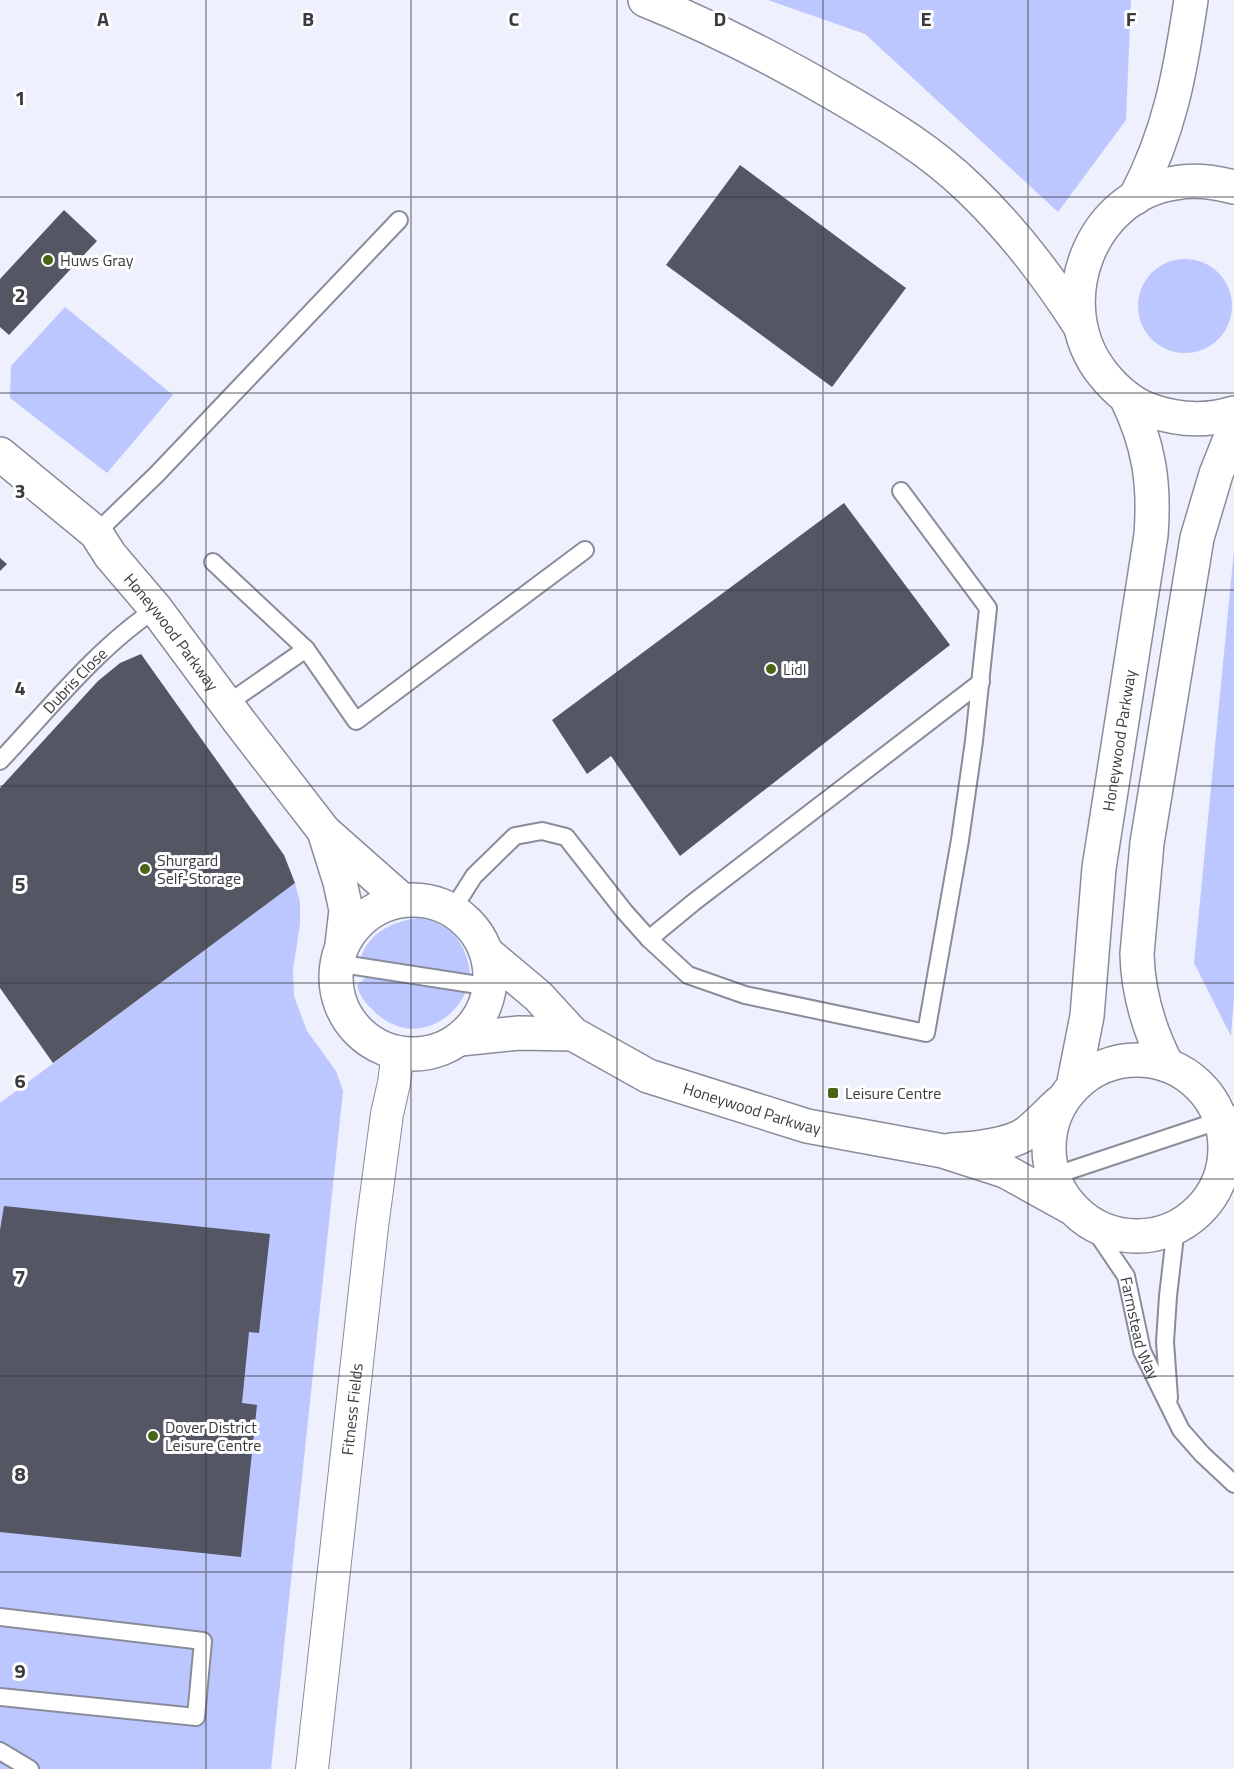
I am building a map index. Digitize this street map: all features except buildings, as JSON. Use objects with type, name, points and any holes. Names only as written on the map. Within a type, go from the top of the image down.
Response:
[{"type":"main road","points":[[645,0],[734,40],[813,81],[889,125],[929,154],[1000,218],[1056,288],[1080,326]]},
{"type":"main road","points":[[1135,198],[1163,136],[1177,86],[1191,0]]},
{"type":"main road","points":[[1234,187],[1217,182],[1174,183],[1135,198],[1115,213],[1099,231],[1086,254],[1079,277],[1077,302],[1086,347],[1096,366],[1126,397],[1162,415],[1183,419],[1203,419],[1234,413]]},
{"type":"main road","name":"Honeywood Parkway","points":[[943,1150],[969,1149],[1011,1140],[1027,1133],[1068,1093],[1087,1016],[1101,858],[1151,535],[1153,502],[1151,470],[1137,420],[1126,397]]},
{"type":"main road","points":[[1167,1065],[1154,1038],[1137,972],[1147,843],[1197,538],[1216,474],[1234,429]]},
{"type":"main road","name":"Honeywood Parkway","points":[[0,454],[96,533],[110,555],[156,609],[324,831],[402,900]]},
{"type":"main road","name":"Honeywood Parkway","points":[[324,831],[346,910],[335,986],[341,1008],[354,1027],[371,1042],[398,1052]]},
{"type":"main road","points":[[339,954],[356,923],[377,907],[402,900],[428,900],[453,909],[468,921],[480,936],[488,954],[491,970],[485,1007],[475,1024],[460,1039],[439,1050],[415,1054],[398,1052]]},
{"type":"main road","name":"Honeywood Parkway","points":[[488,954],[538,996],[573,1034],[648,1076],[807,1126],[943,1150],[1005,1171],[1114,1234],[1140,1237],[1166,1233],[1189,1220],[1208,1202],[1227,1177]]},
{"type":"main road","name":"Honeywood Parkway","points":[[460,1039],[519,1033],[573,1034]]},
{"type":"main road","points":[[1080,1215],[1060,1192],[1053,1176],[1048,1150],[1052,1124],[1068,1093],[1093,1071],[1117,1062],[1142,1060],[1167,1065],[1187,1075],[1204,1090],[1224,1114],[1227,1177]]},
{"type":"street","name":"Fitness Fields","points":[[312,1769],[372,1227],[398,1052]]},
{"type":"lane","points":[[96,533],[157,474],[399,220]]},
{"type":"lane","points":[[453,909],[474,876],[516,836],[542,831],[566,837],[649,939],[688,975],[745,994],[926,1033],[960,840],[981,682],[988,608],[902,491]]},
{"type":"lane","points":[[213,562],[306,649],[356,721],[585,550]]},
{"type":"lane","name":"Dubris Close","points":[[0,760],[104,650],[156,609]]},
{"type":"lane","points":[[226,704],[306,649]]},
{"type":"lane","points":[[649,939],[981,682]]},
{"type":"lane","points":[[339,954],[490,987]]},
{"type":"lane","points":[[1053,1176],[1224,1114]]},
{"type":"lane","name":"Farmstead Way","points":[[1080,1215],[1126,1276],[1142,1352],[1170,1405],[1180,1430],[1234,1484]]},
{"type":"lane","name":"Farmstead Way","points":[[1170,1405],[1165,1342],[1176,1227]]},
{"type":"lane","points":[[0,1617],[203,1641],[196,1718],[0,1697]]},
{"type":"lane","points":[[0,1751],[30,1769]]},
{"type":"shaded area","points":[[768,0],[1131,0],[1126,120],[1058,212],[865,34]]},
{"type":"shaded area","points":[[1176,259],[1194,259],[1219,272],[1229,288],[1232,306],[1229,324],[1219,340],[1194,353],[1176,353],[1151,340],[1138,315],[1138,297],[1151,272]]},
{"type":"shaded area","points":[[65,307],[173,395],[107,473],[10,398],[11,366]]},
{"type":"shaded area","points":[[1234,550],[1234,998],[1231,1036],[1194,963]]},
{"type":"shaded area","name":"Dover District Leisure Centre","points":[[295,883],[300,902],[300,924],[293,970],[294,996],[307,1031],[336,1071],[343,1091],[271,1769],[0,1769],[0,1103]]},
{"type":"shaded area","points":[[418,918],[440,925],[455,936],[465,953],[470,975],[361,957],[376,934],[391,925]]},
{"type":"shaded area","points":[[370,974],[468,987],[461,1000],[442,1020],[430,1026],[404,1028],[378,1015],[362,998],[357,985]]},
{"type":"place","name":"Huws Gray","points":[[48,260]]},
{"type":"place","name":"Lidl","points":[[771,669]]},
{"type":"place","name":"Shurgard Self-Storage","points":[[145,869]]},
{"type":"place","name":"Leisure Centre","points":[[833,1093]]},
{"type":"place","name":"Dover District Leisure Centre","points":[[153,1436]]}]
